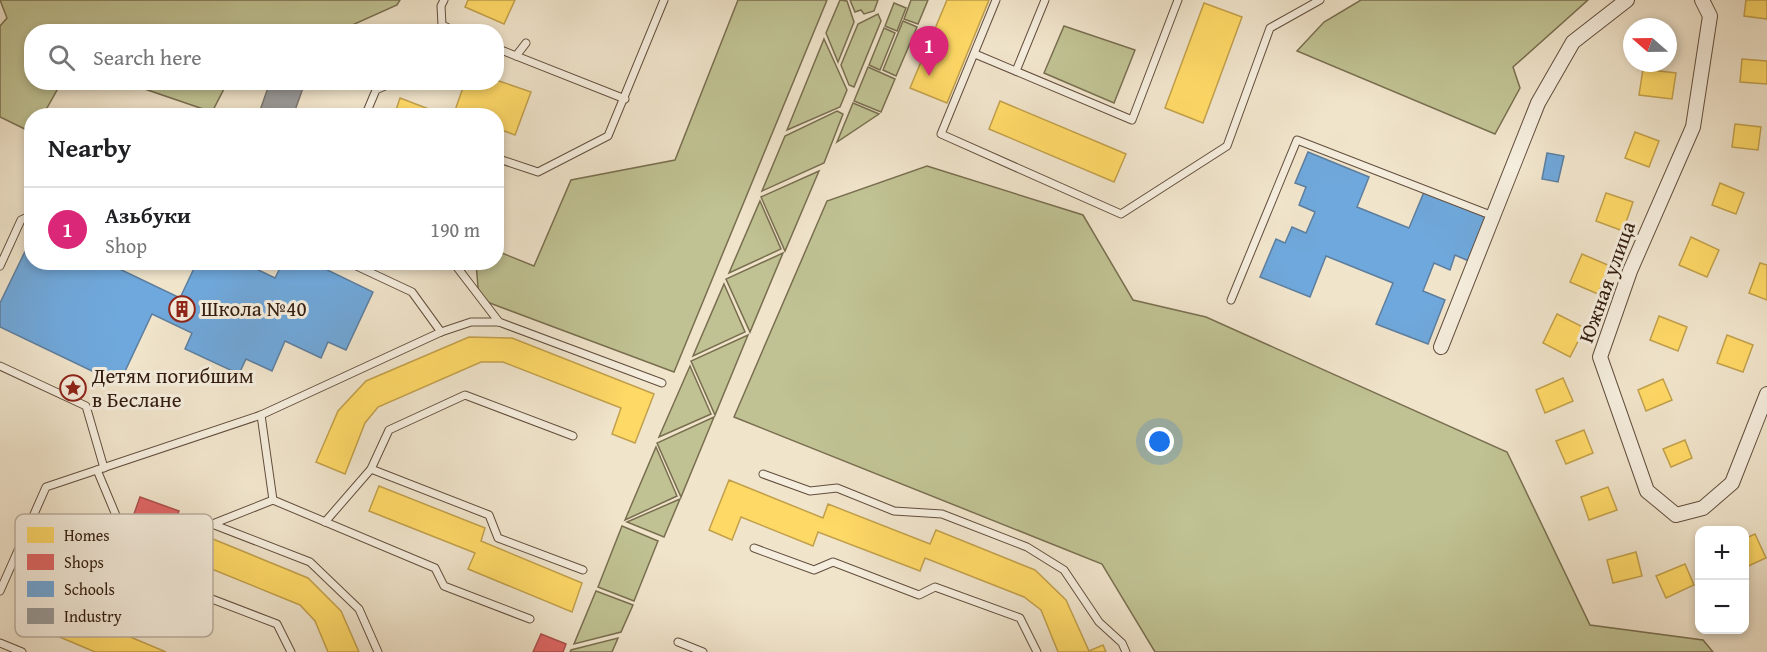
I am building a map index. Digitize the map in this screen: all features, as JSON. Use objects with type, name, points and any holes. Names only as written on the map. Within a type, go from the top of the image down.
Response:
[{"type":"street","points":[[1441,347],[1538,103],[1573,42],[1627,0]]},
{"type":"street","name":"Южная улица","points":[[1702,0],[1710,16],[1693,127],[1630,271],[1600,357],[1647,491],[1676,515],[1702,508],[1732,483],[1767,394]]},
{"type":"lane","points":[[442,24],[441,6],[444,0]]},
{"type":"lane","points":[[504,161],[538,172],[608,136],[664,0]]},
{"type":"lane","points":[[996,0],[941,134],[1121,214],[1227,146],[1270,28],[1320,0]]},
{"type":"lane","points":[[1016,70],[1045,0]]},
{"type":"lane","points":[[975,54],[1132,120],[1178,0]]},
{"type":"lane","points":[[516,56],[526,44]]},
{"type":"lane","points":[[504,51],[625,99]]},
{"type":"lane","points":[[368,108],[376,90]]},
{"type":"lane","points":[[1231,300],[1298,140],[1493,216]]},
{"type":"lane","points":[[0,266],[21,220],[24,219]]},
{"type":"lane","points":[[365,270],[412,292],[441,332]]},
{"type":"lane","points":[[459,270],[499,322]]},
{"type":"lane","points":[[34,514],[46,487],[261,415],[441,332],[471,322],[499,322],[662,383]]},
{"type":"lane","points":[[0,366],[86,406],[101,469],[117,514]]},
{"type":"lane","points":[[325,522],[371,469],[389,430],[465,395],[573,436]]},
{"type":"lane","points":[[261,415],[273,500]]},
{"type":"lane","points":[[371,469],[489,516],[498,538],[583,570]]},
{"type":"lane","points":[[763,474],[810,491],[837,488],[894,511],[942,514],[1027,547],[1064,570],[1099,622],[1122,643],[1126,652]]},
{"type":"lane","points":[[213,524],[273,500],[435,568],[444,586],[530,619]]},
{"type":"lane","points":[[213,524],[310,562],[359,609],[378,652]]},
{"type":"lane","points":[[754,548],[814,570],[833,562],[919,595],[935,587],[1020,618],[1037,652]]},
{"type":"lane","points":[[0,591],[15,557]]},
{"type":"lane","points":[[213,599],[277,624],[291,652]]},
{"type":"lane","points":[[678,642],[703,652]]},
{"type":"lane","points":[[0,643],[22,652]]},
{"type":"green space","points":[[0,0],[400,0],[397,5],[355,24],[24,24],[24,90],[57,90],[47,108],[24,108],[24,129],[0,117],[0,26],[7,18]]},
{"type":"green space","points":[[738,0],[827,0],[674,372],[479,299],[477,270],[504,270],[504,254],[534,266],[571,180],[675,160]]},
{"type":"green space","points":[[840,0],[847,1],[854,22],[838,62],[826,33]]},
{"type":"green space","points":[[850,0],[878,0],[874,11],[864,14],[861,10],[855,12]]},
{"type":"green space","points":[[911,0],[928,0],[918,24],[904,19]]},
{"type":"green space","points":[[1361,0],[1588,0],[1513,67],[1520,88],[1495,134],[1297,51],[1324,22]]},
{"type":"green space","points":[[894,3],[906,8],[897,31],[885,26]]},
{"type":"green space","points":[[878,14],[881,21],[854,87],[849,85],[841,65],[858,24]]},
{"type":"green space","points":[[903,21],[917,27],[896,76],[883,70]]},
{"type":"green space","points":[[1064,26],[1135,50],[1114,103],[1044,73]]},
{"type":"green space","points":[[884,28],[895,33],[880,70],[869,65]]},
{"type":"green space","points":[[824,39],[847,90],[840,107],[787,130]]},
{"type":"green space","points":[[868,67],[895,79],[881,112],[854,101]]},
{"type":"green space","points":[[148,90],[223,90],[214,108],[200,108]]},
{"type":"green space","points":[[853,103],[879,114],[837,142]]},
{"type":"green space","points":[[837,111],[843,114],[824,163],[762,191],[785,136]]},
{"type":"green space","points":[[927,166],[1083,215],[1133,300],[1206,317],[1507,452],[1590,625],[1703,640],[1713,652],[1155,652],[1102,564],[734,417],[827,201]]},
{"type":"green space","points":[[819,171],[785,251],[761,197]]},
{"type":"green space","points":[[760,201],[781,249],[729,273]]},
{"type":"green space","points":[[783,253],[750,332],[726,279]]},
{"type":"green space","points":[[724,284],[745,332],[693,356]]},
{"type":"green space","points":[[748,335],[715,415],[691,361]]},
{"type":"green space","points":[[690,366],[711,414],[659,437]]},
{"type":"green space","points":[[714,417],[681,497],[657,443]]},
{"type":"green space","points":[[656,447],[677,496],[625,520]]},
{"type":"green space","points":[[680,499],[664,537],[627,522]]},
{"type":"green space","points":[[622,526],[658,541],[634,601],[598,587]]},
{"type":"green space","points":[[596,591],[633,605],[621,632],[574,644]]},
{"type":"green space","points":[[618,638],[612,652],[570,652],[571,650]]},
{"type":"building: Homes","points":[[468,0],[515,0],[504,24],[465,7]]},
{"type":"building: Homes","points":[[947,0],[989,0],[947,103],[910,88]]},
{"type":"building: Homes","points":[[1746,0],[1767,0],[1767,19],[1744,16]]},
{"type":"building: Homes","points":[[1204,3],[1242,17],[1203,123],[1165,108]]},
{"type":"building: Homes","points":[[1742,59],[1767,61],[1767,84],[1740,82]]},
{"type":"building: Homes","points":[[1643,72],[1676,73],[1672,99],[1639,95]]},
{"type":"building: Homes","points":[[504,83],[531,92],[515,135],[504,131],[504,108],[456,108],[462,90],[504,90]]},
{"type":"building: Homes","points":[[400,98],[426,108],[397,108]]},
{"type":"building: Homes","points":[[1000,101],[1126,154],[1114,182],[989,129]]},
{"type":"building: Homes","points":[[1735,124],[1761,127],[1758,150],[1732,147]]},
{"type":"building: Homes","points":[[1635,132],[1659,141],[1649,167],[1625,158]]},
{"type":"building: Homes","points":[[1720,183],[1744,193],[1736,214],[1712,205]]},
{"type":"building: Homes","points":[[1606,193],[1633,202],[1623,231],[1596,221]]},
{"type":"building: Homes","points":[[1691,237],[1719,250],[1707,277],[1679,265]]},
{"type":"building: Homes","points":[[1582,254],[1610,266],[1598,294],[1570,282]]},
{"type":"building: Homes","points":[[1760,263],[1767,265],[1767,300],[1749,293]]},
{"type":"building: Homes","points":[[1557,314],[1585,328],[1570,357],[1543,343]]},
{"type":"building: Homes","points":[[1659,316],[1687,327],[1678,351],[1650,340]]},
{"type":"building: Homes","points":[[1727,335],[1753,345],[1743,372],[1717,363]]},
{"type":"building: Homes","points":[[469,337],[512,338],[654,394],[635,443],[612,434],[621,408],[503,362],[481,362],[378,407],[365,423],[345,474],[316,462],[338,411],[366,381]]},
{"type":"building: Homes","points":[[1563,378],[1573,401],[1545,413],[1536,390]]},
{"type":"building: Homes","points":[[1663,379],[1672,400],[1646,411],[1638,390]]},
{"type":"building: Homes","points":[[1584,430],[1593,453],[1566,464],[1556,441]]},
{"type":"building: Homes","points":[[1685,440],[1692,458],[1671,467],[1663,449]]},
{"type":"building: Homes","points":[[729,480],[823,518],[828,504],[930,544],[936,530],[1035,570],[1066,600],[1089,651],[1103,645],[1106,652],[1058,652],[1041,610],[1024,597],[925,558],[920,571],[818,532],[813,546],[741,517],[732,540],[709,530]]},
{"type":"building: Homes","points":[[379,486],[485,528],[481,541],[582,583],[572,612],[468,569],[475,553],[369,511]]},
{"type":"building: Homes","points":[[1608,487],[1617,510],[1589,520],[1581,497]]},
{"type":"building: Homes","points":[[1755,534],[1766,558],[1749,566],[1749,537]]},
{"type":"building: Homes","points":[[213,539],[308,578],[341,611],[359,652],[328,652],[315,621],[300,605],[213,570]]},
{"type":"building: Homes","points":[[1636,552],[1642,576],[1613,583],[1607,560]]},
{"type":"building: Homes","points":[[1685,564],[1694,585],[1666,598],[1656,576]]},
{"type":"building: Homes","points":[[60,637],[130,637],[166,652],[95,652]]},
{"type":"building: Shops","points":[[140,497],[179,511],[178,514],[134,514]]},
{"type":"building: Shops","points":[[541,634],[566,644],[563,652],[533,652]]},
{"type":"building: Schools","points":[[1308,152],[1369,177],[1357,207],[1409,228],[1424,192],[1488,218],[1471,262],[1455,255],[1450,270],[1434,263],[1423,291],[1445,300],[1428,344],[1376,324],[1393,283],[1326,256],[1310,297],[1260,277],[1276,239],[1285,243],[1292,227],[1306,233],[1315,212],[1299,205],[1306,187],[1295,183]]},
{"type":"building: Schools","points":[[1547,153],[1564,156],[1558,182],[1542,179]]},
{"type":"building: Schools","name":"Школа №40","points":[[24,254],[24,270],[122,270],[180,298],[193,270],[258,270],[275,278],[279,270],[328,270],[373,292],[346,350],[328,342],[321,358],[285,341],[272,371],[246,359],[239,374],[185,349],[192,333],[152,314],[119,384],[0,327],[0,303]]},
{"type":"building: Industry","points":[[267,90],[302,90],[296,108],[261,108]]},
{"type":"place","name":"Азьбуки","points":[[929,76]]},
{"type":"place","name":"Школа №40","points":[[182,309]]},
{"type":"place","name":"Детям погибшим в Беслане","points":[[73,388]]}]
